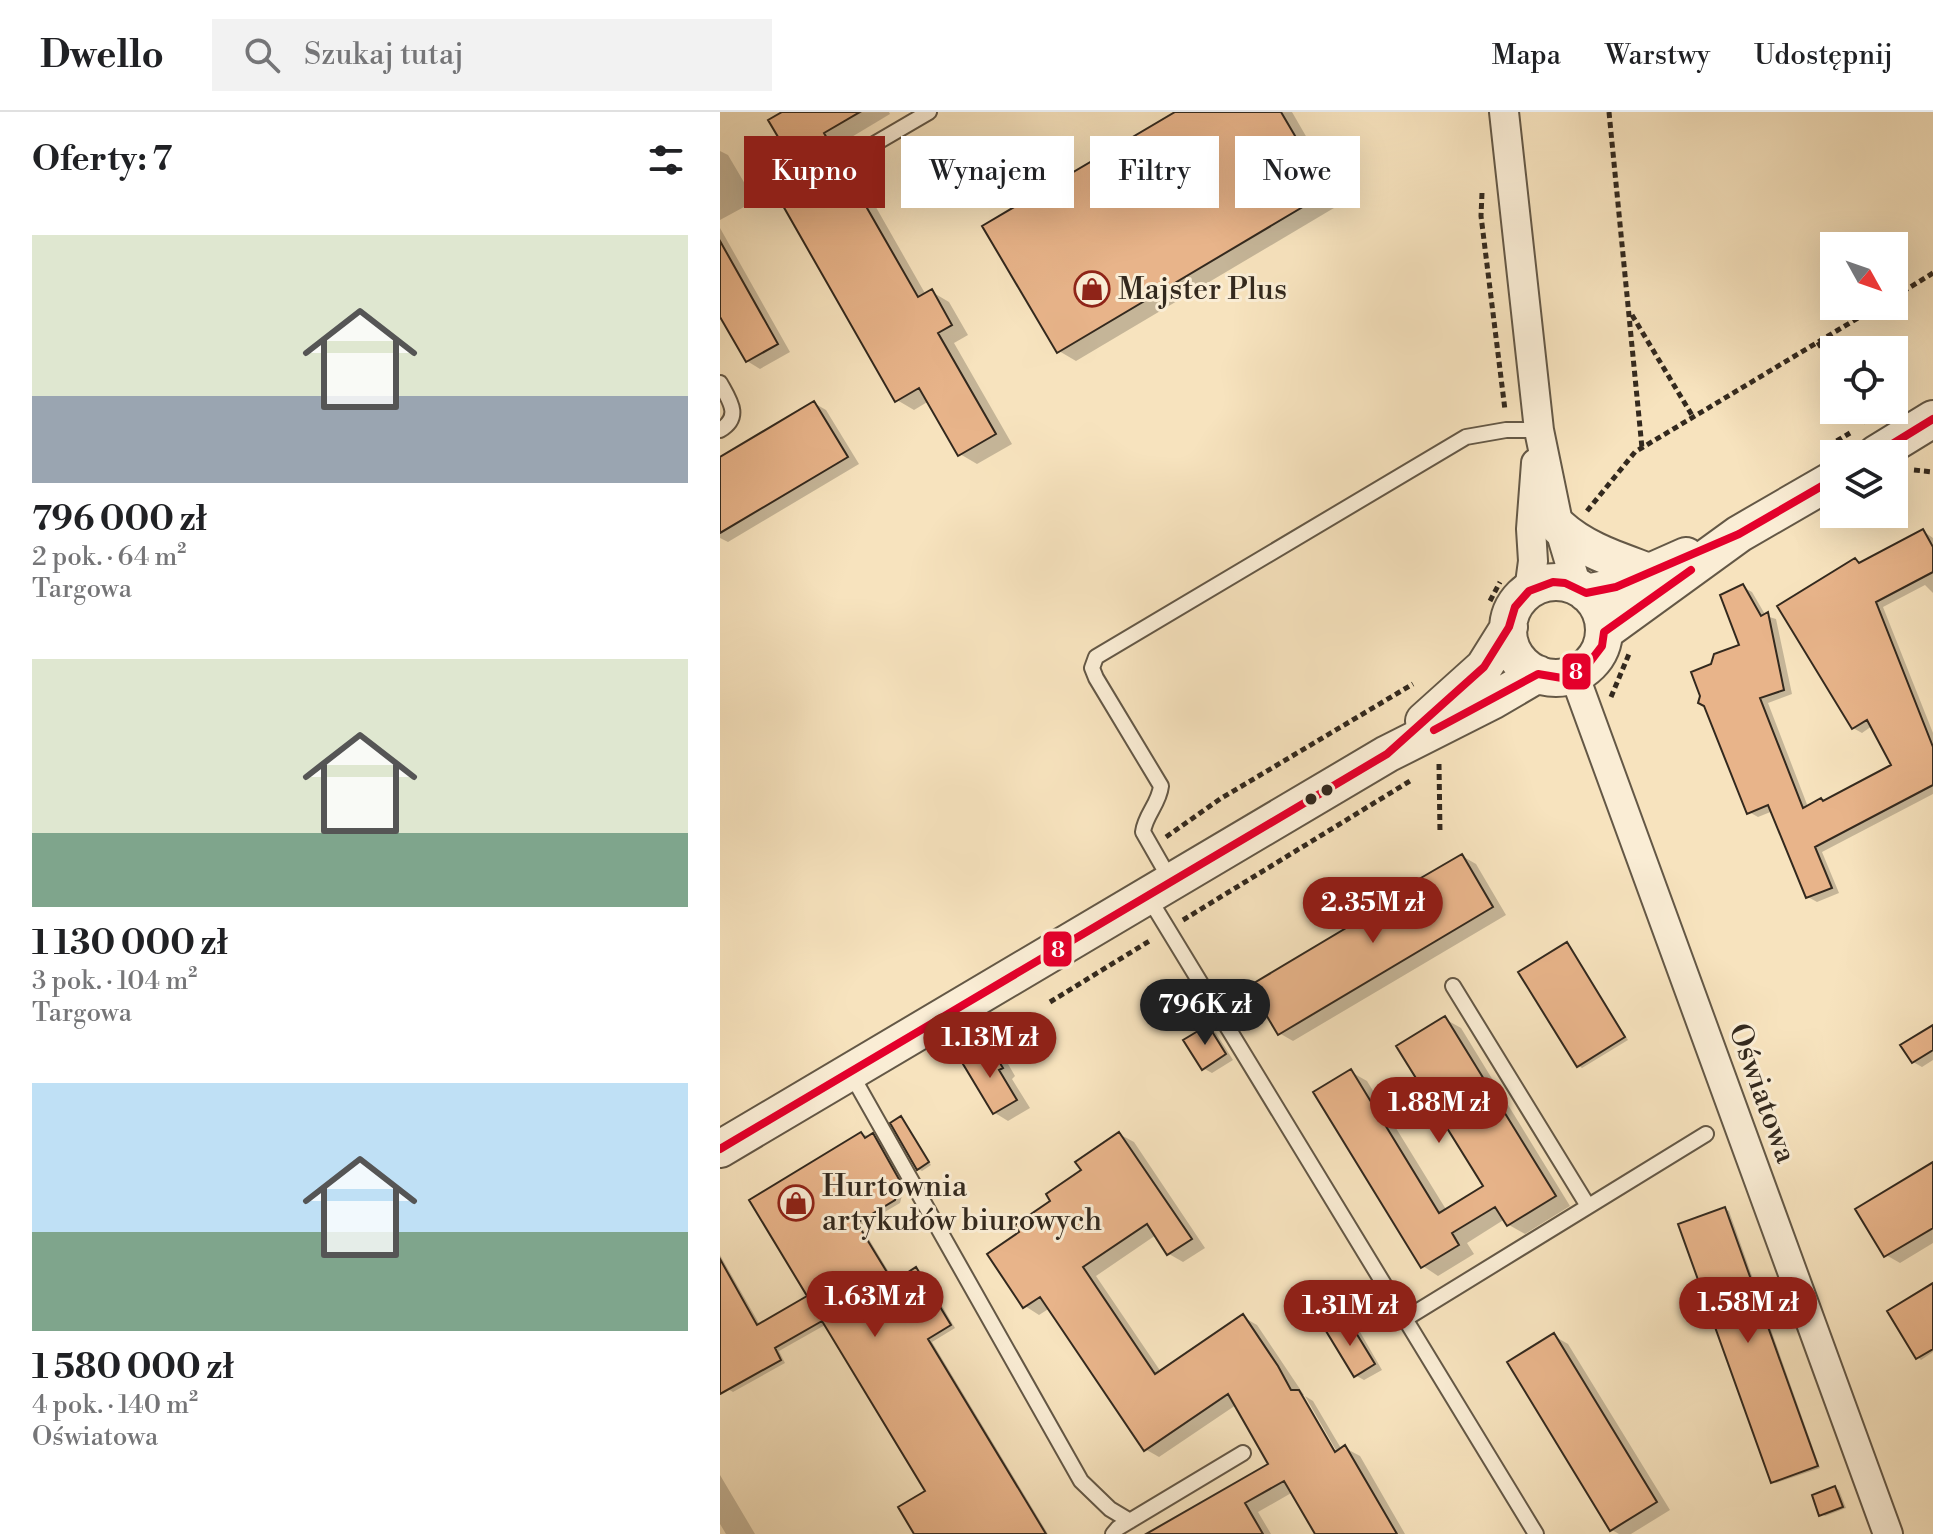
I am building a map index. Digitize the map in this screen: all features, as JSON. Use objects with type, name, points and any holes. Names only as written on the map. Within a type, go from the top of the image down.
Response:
[{"type":"street","points":[[1504,112],[1539,430],[1559,527],[1582,590],[1619,638]]},
{"type":"street","points":[[1899,440],[1933,419]]},
{"type":"street","points":[[1387,754],[1484,667],[1497,619],[1515,607],[1516,584],[1533,561],[1531,529],[1539,430]]},
{"type":"street","points":[[1497,619],[1519,660],[1538,674],[1562,678],[1574,674],[1595,658],[1602,646],[1619,638],[1739,534],[1820,470]]},
{"type":"street","points":[[1559,527],[1573,540],[1649,572]]},
{"type":"street","points":[[1516,584],[1553,582],[1582,590],[1616,587],[1739,534]]},
{"type":"street","points":[[720,1149],[1387,754],[1538,674]]},
{"type":"street","name":"Oświatowa","points":[[1574,674],[1888,1534]]},
{"type":"lane","points":[[885,138],[929,112]]},
{"type":"lane","points":[[720,383],[734,414],[730,424],[720,430]]},
{"type":"lane","points":[[1536,1534],[1168,929],[1151,848],[1143,832],[1144,823],[1160,798],[1161,786],[1092,668],[1096,657],[1466,437],[1506,430],[1539,430]]},
{"type":"lane","points":[[1453,986],[1588,1206]]},
{"type":"lane","points":[[850,1072],[1081,1481],[1110,1509],[1130,1521]]},
{"type":"lane","points":[[1405,1319],[1706,1134]]},
{"type":"lane","points":[[1113,1534],[1243,1453]]},
{"type":"path","points":[[1609,112],[1642,448]]},
{"type":"path","points":[[1482,189],[1481,216],[1506,430]]},
{"type":"path","points":[[1908,288],[1933,273]]},
{"type":"path","points":[[1630,311],[1693,417]]},
{"type":"path","points":[[1559,527],[1577,524],[1635,452],[1855,320]]},
{"type":"path","points":[[1852,440],[1869,424]]},
{"type":"path","points":[[1497,619],[1516,584]]},
{"type":"path","points":[[1606,709],[1619,638]]},
{"type":"path","points":[[1151,848],[1220,799],[1419,681]]},
{"type":"path","points":[[1425,772],[1449,758]]},
{"type":"path","points":[[1439,764],[1440,833]]},
{"type":"path","points":[[1050,1002],[1412,781]]},
{"type":"building","points":[[782,112],[860,112],[824,133],[826,136],[777,136],[768,120]]},
{"type":"building","name":"Majster Plus","points":[[1175,112],[1281,112],[1295,136],[1235,136],[1235,208],[1301,208],[1057,353],[982,226],[1012,208],[1074,208],[1074,172],[1090,162],[1090,208],[1219,208],[1219,136],[1134,136]]},
{"type":"building","points":[[784,208],[867,208],[918,297],[932,289],[952,325],[938,333],[996,434],[958,456],[919,388],[895,402]]},
{"type":"building","points":[[720,241],[778,344],[746,362],[720,317]]},
{"type":"building","points":[[814,401],[848,457],[720,533],[720,457]]},
{"type":"building","points":[[1923,529],[1933,547],[1933,572],[1876,602],[1933,747],[1933,785],[1815,847],[1832,888],[1806,898],[1768,805],[1747,814],[1704,706],[1698,703],[1700,696],[1691,672],[1711,664],[1714,654],[1739,645],[1720,595],[1743,584],[1761,616],[1768,612],[1784,690],[1760,698],[1803,808],[1821,798],[1823,801],[1891,765],[1867,720],[1852,729],[1777,606],[1855,558],[1859,563]]},
{"type":"building","points":[[1462,854],[1493,907],[1278,1035],[1249,986],[1398,897],[1395,893]]},
{"type":"building","points":[[1567,942],[1625,1037],[1577,1067],[1518,972]]},
{"type":"building","points":[[1445,1016],[1556,1196],[1507,1226],[1495,1207],[1452,1233],[1459,1245],[1421,1268],[1313,1092],[1351,1069],[1439,1213],[1483,1186],[1396,1046]]},
{"type":"building","points":[[1208,1025],[1226,1054],[1202,1070],[1183,1040]]},
{"type":"building","points":[[1933,1025],[1933,1050],[1912,1063],[1900,1045]]},
{"type":"building","points":[[990,1047],[1003,1068],[999,1070],[1017,1100],[993,1114],[963,1064]]},
{"type":"building","points":[[901,1116],[929,1162],[917,1170],[890,1123]]},
{"type":"building","points":[[861,1132],[865,1138],[873,1133],[900,1181],[895,1200],[857,1223],[893,1282],[916,1267],[951,1325],[928,1339],[1046,1534],[914,1534],[898,1507],[925,1491],[822,1321],[775,1348],[781,1360],[720,1394],[720,1259],[757,1325],[807,1296],[749,1200]]},
{"type":"building","points":[[1119,1132],[1192,1239],[1167,1255],[1147,1224],[1083,1267],[1155,1374],[1243,1314],[1291,1390],[1299,1390],[1335,1452],[1345,1445],[1397,1534],[1315,1534],[1284,1481],[1245,1503],[1263,1534],[1146,1534],[1268,1464],[1228,1394],[1144,1451],[1040,1297],[1023,1308],[987,1254],[1019,1232],[1015,1225],[1050,1201],[1046,1194],[1081,1170],[1075,1162]]},
{"type":"building","points":[[1933,1162],[1933,1228],[1884,1257],[1855,1209]]},
{"type":"building","points":[[1725,1207],[1818,1466],[1771,1483],[1678,1224]]},
{"type":"building","points":[[1933,1283],[1933,1349],[1916,1359],[1887,1311]]},
{"type":"building","points":[[1347,1318],[1375,1364],[1354,1377],[1326,1331]]},
{"type":"building","points":[[1554,1333],[1657,1502],[1610,1531],[1507,1362]]},
{"type":"building","points":[[1835,1486],[1843,1507],[1819,1516],[1812,1495]]},
{"type":"transit line","name":"8","points":[[1899,440],[1933,419]]},
{"type":"transit line","name":"8","points":[[720,1149],[1387,754],[1484,667],[1509,627],[1515,607],[1529,591],[1553,582],[1565,583],[1586,593],[1616,587],[1739,534],[1820,487]]},
{"type":"transit line","name":"8","points":[[1434,730],[1538,674],[1562,678],[1586,667],[1602,646],[1604,632],[1691,570]]},
{"type":"place","name":"Majster Plus","points":[[1092,289]]},
{"type":"place","name":"Hurtownia artykułów biurowych","points":[[796,1203]]}]
